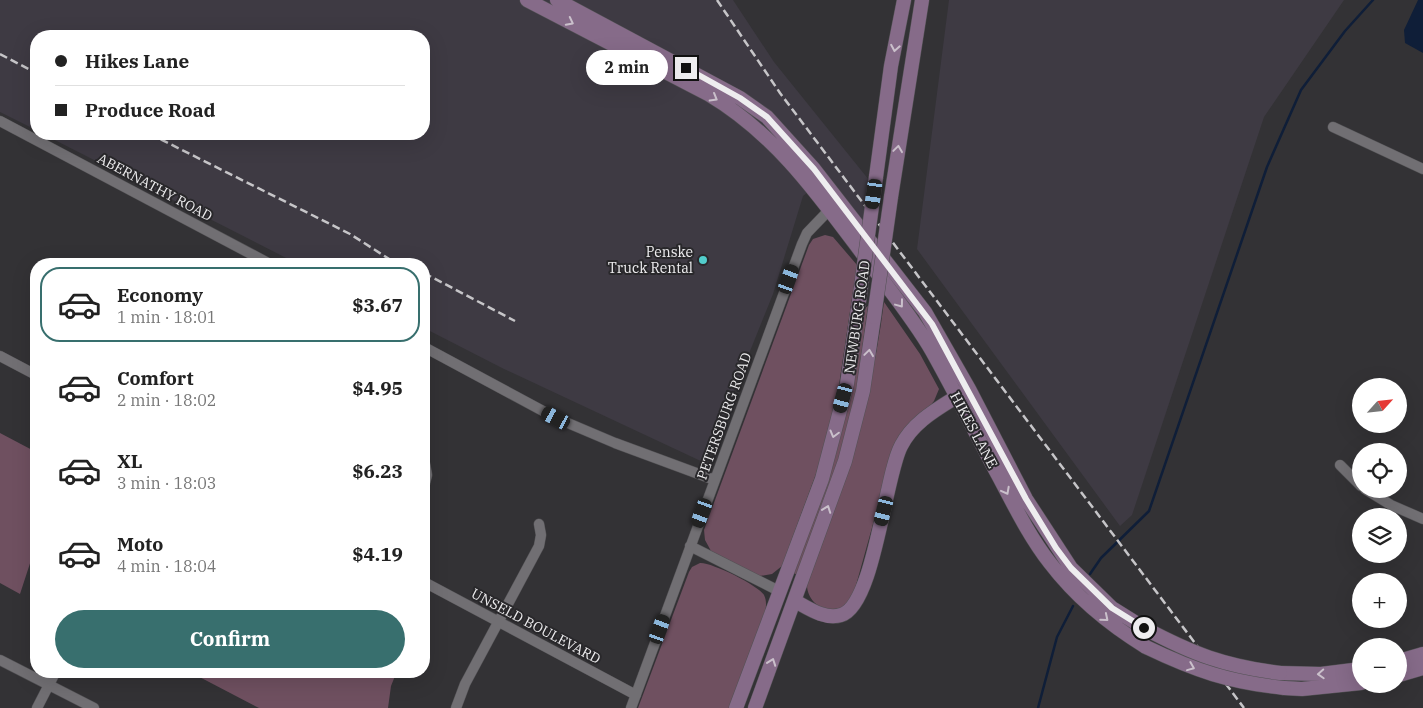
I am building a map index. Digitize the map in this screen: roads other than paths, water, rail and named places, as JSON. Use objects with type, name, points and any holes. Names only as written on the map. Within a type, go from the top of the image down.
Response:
[{"type":"street","points":[[527,0],[736,111],[780,150],[834,205]]},
{"type":"street","points":[[557,0],[740,98],[767,117],[814,169],[834,205]]},
{"type":"street","name":"NEWBURG ROAD","points":[[736,708],[822,479],[847,384],[891,66],[904,0]]},
{"type":"street","name":"NEWBURG ROAD","points":[[755,708],[845,461],[863,391],[922,0]]},
{"type":"street","name":"ABERNATHY ROAD","points":[[0,121],[30,137]]},
{"type":"street","points":[[1333,127],[1423,169]]},
{"type":"street","name":"ABERNATHY ROAD","points":[[36,140],[259,258]]},
{"type":"street","name":"HIKES LANE","points":[[834,205],[925,312],[969,389],[1026,499],[1056,548],[1071,568],[1112,608],[1180,647],[1215,661],[1280,673],[1322,674],[1352,670]]},
{"type":"street","name":"HIKES LANE","points":[[834,205],[911,318],[957,396],[1021,519],[1050,564],[1070,587],[1105,618],[1146,647],[1205,673],[1236,682],[1284,688],[1311,689],[1352,684]]},
{"type":"street","name":"PETERSBURG ROAD","points":[[631,708],[802,244],[807,234],[834,205]]},
{"type":"street","points":[[430,350],[556,418],[615,444],[715,480]]},
{"type":"street","points":[[0,356],[30,372]]},
{"type":"street","points":[[795,601],[815,612],[832,617],[843,615],[851,609],[867,579],[899,448],[916,424],[969,389]]},
{"type":"street","points":[[1340,464],[1352,477]]},
{"type":"street","points":[[1380,498],[1423,519]]},
{"type":"street","points":[[456,708],[465,684],[538,546],[541,535],[539,524]]},
{"type":"street","points":[[690,546],[779,591]]},
{"type":"street","name":"UNSELD BOULEVARD","points":[[430,585],[636,695]]},
{"type":"street","points":[[1407,659],[1423,654]]},
{"type":"street","points":[[0,660],[30,675]]},
{"type":"street","points":[[1407,673],[1423,668]]},
{"type":"street","points":[[35,678],[94,708]]},
{"type":"street","points":[[38,708],[52,678]]},
{"type":"water","points":[[1418,0],[1423,0],[1423,53],[1405,43],[1404,30]]},
{"type":"waterway","points":[[1090,574],[1101,558],[1149,511],[1267,167],[1301,90],[1345,31],[1373,0]]},
{"type":"waterway","points":[[1038,708],[1057,637],[1073,606]]},
{"type":"railway","points":[[717,0],[780,93],[1244,708]]},
{"type":"railway","points":[[0,54],[30,70]]},
{"type":"railway","points":[[162,140],[350,234],[388,258]]},
{"type":"railway","points":[[430,276],[515,321]]},
{"type":"place","name":"Penske Truck Rental","points":[[703,260]]}]
